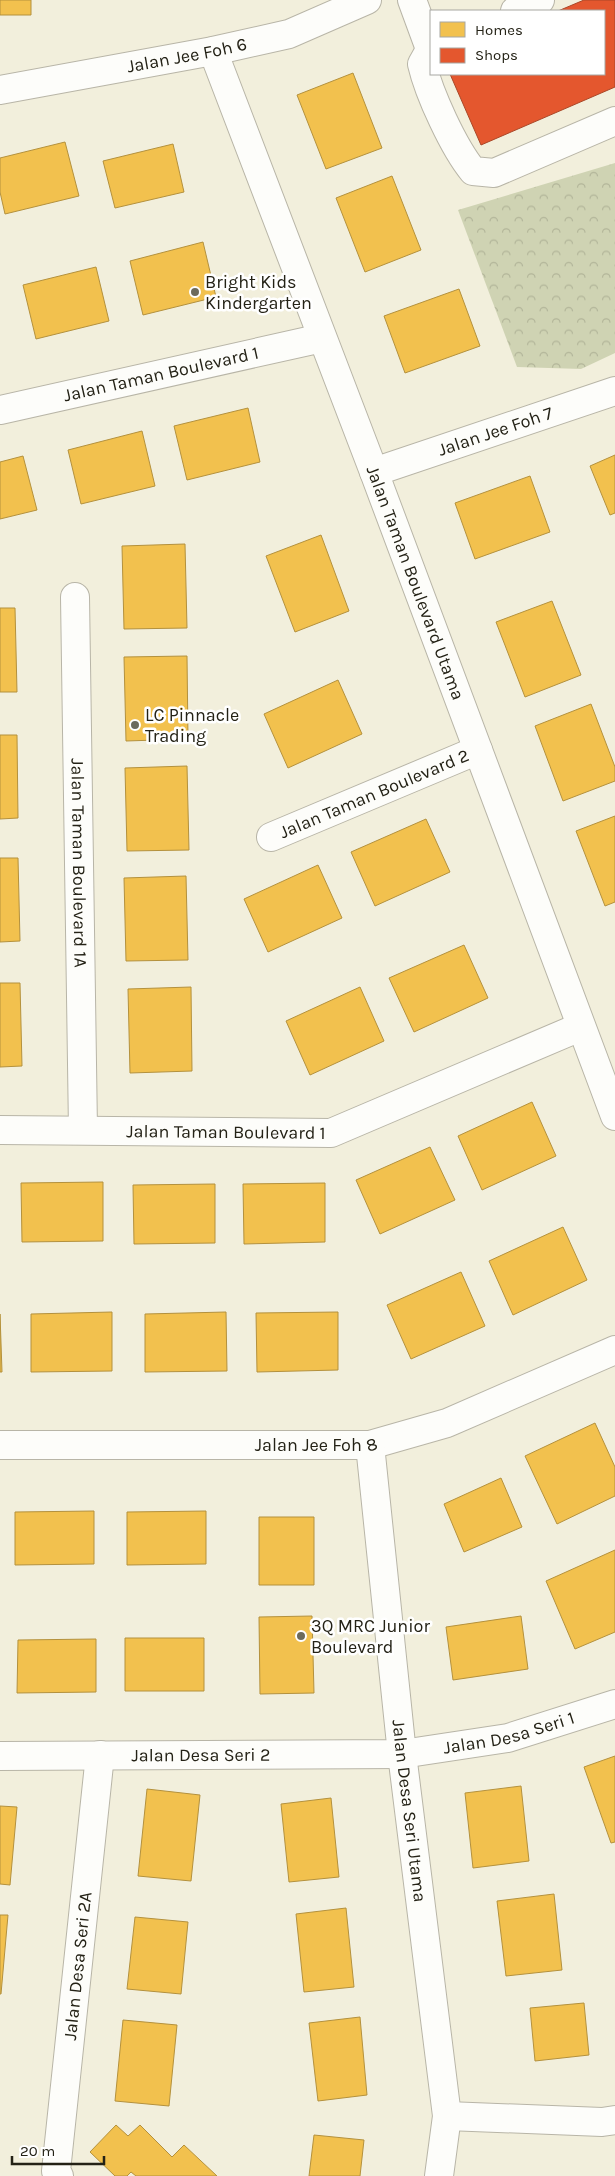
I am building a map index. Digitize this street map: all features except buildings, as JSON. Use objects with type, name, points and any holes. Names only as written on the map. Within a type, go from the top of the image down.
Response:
[{"type":"street","name":"Jalan Jee Foh 6","points":[[0,90],[289,34],[367,0]]},
{"type":"street","points":[[412,0],[430,45]]},
{"type":"street","points":[[517,10],[540,0]]},
{"type":"street","name":"Jalan Taman Boulevard Utama","points":[[213,50],[374,472],[580,1027],[615,1116]]},
{"type":"street","points":[[430,50],[422,64],[425,80],[461,157],[473,171],[494,173],[615,121]]},
{"type":"street","name":"Jalan Taman Boulevard 1","points":[[0,410],[322,338]]},
{"type":"street","name":"Jalan Jee Foh 7","points":[[374,472],[615,390]]},
{"type":"street","name":"Jalan Taman Boulevard 1A","points":[[75,597],[83,1130]]},
{"type":"street","name":"Jalan Taman Boulevard 2","points":[[272,837],[478,750]]},
{"type":"street","name":"Jalan Taman Boulevard 1","points":[[0,1130],[331,1133],[580,1027]]},
{"type":"street","name":"Jalan Jee Foh 8","points":[[0,1445],[370,1445],[447,1423],[615,1350]]},
{"type":"street","name":"Jalan Desa Seri Utama","points":[[370,1445],[402,1754],[447,2116],[439,2176]]},
{"type":"street","name":"Jalan Desa Seri 1","points":[[402,1754],[508,1738],[615,1704]]},
{"type":"street","name":"Jalan Desa Seri 2","points":[[0,1756],[402,1754]]},
{"type":"street","name":"Jalan Desa Seri 2A","points":[[58,2176],[56,2171],[100,1755]]},
{"type":"street","points":[[447,2116],[602,2122],[615,2120]]},
{"type":"green space","points":[[615,163],[615,353],[581,369],[517,367],[458,210]]},
{"type":"place","name":"Bright Kids Kindergarten","points":[[195,292]]},
{"type":"place","name":"LC Pinnacle Trading","points":[[135,725]]},
{"type":"place","name":"3Q MRC Junior Boulevard","points":[[301,1636]]}]
